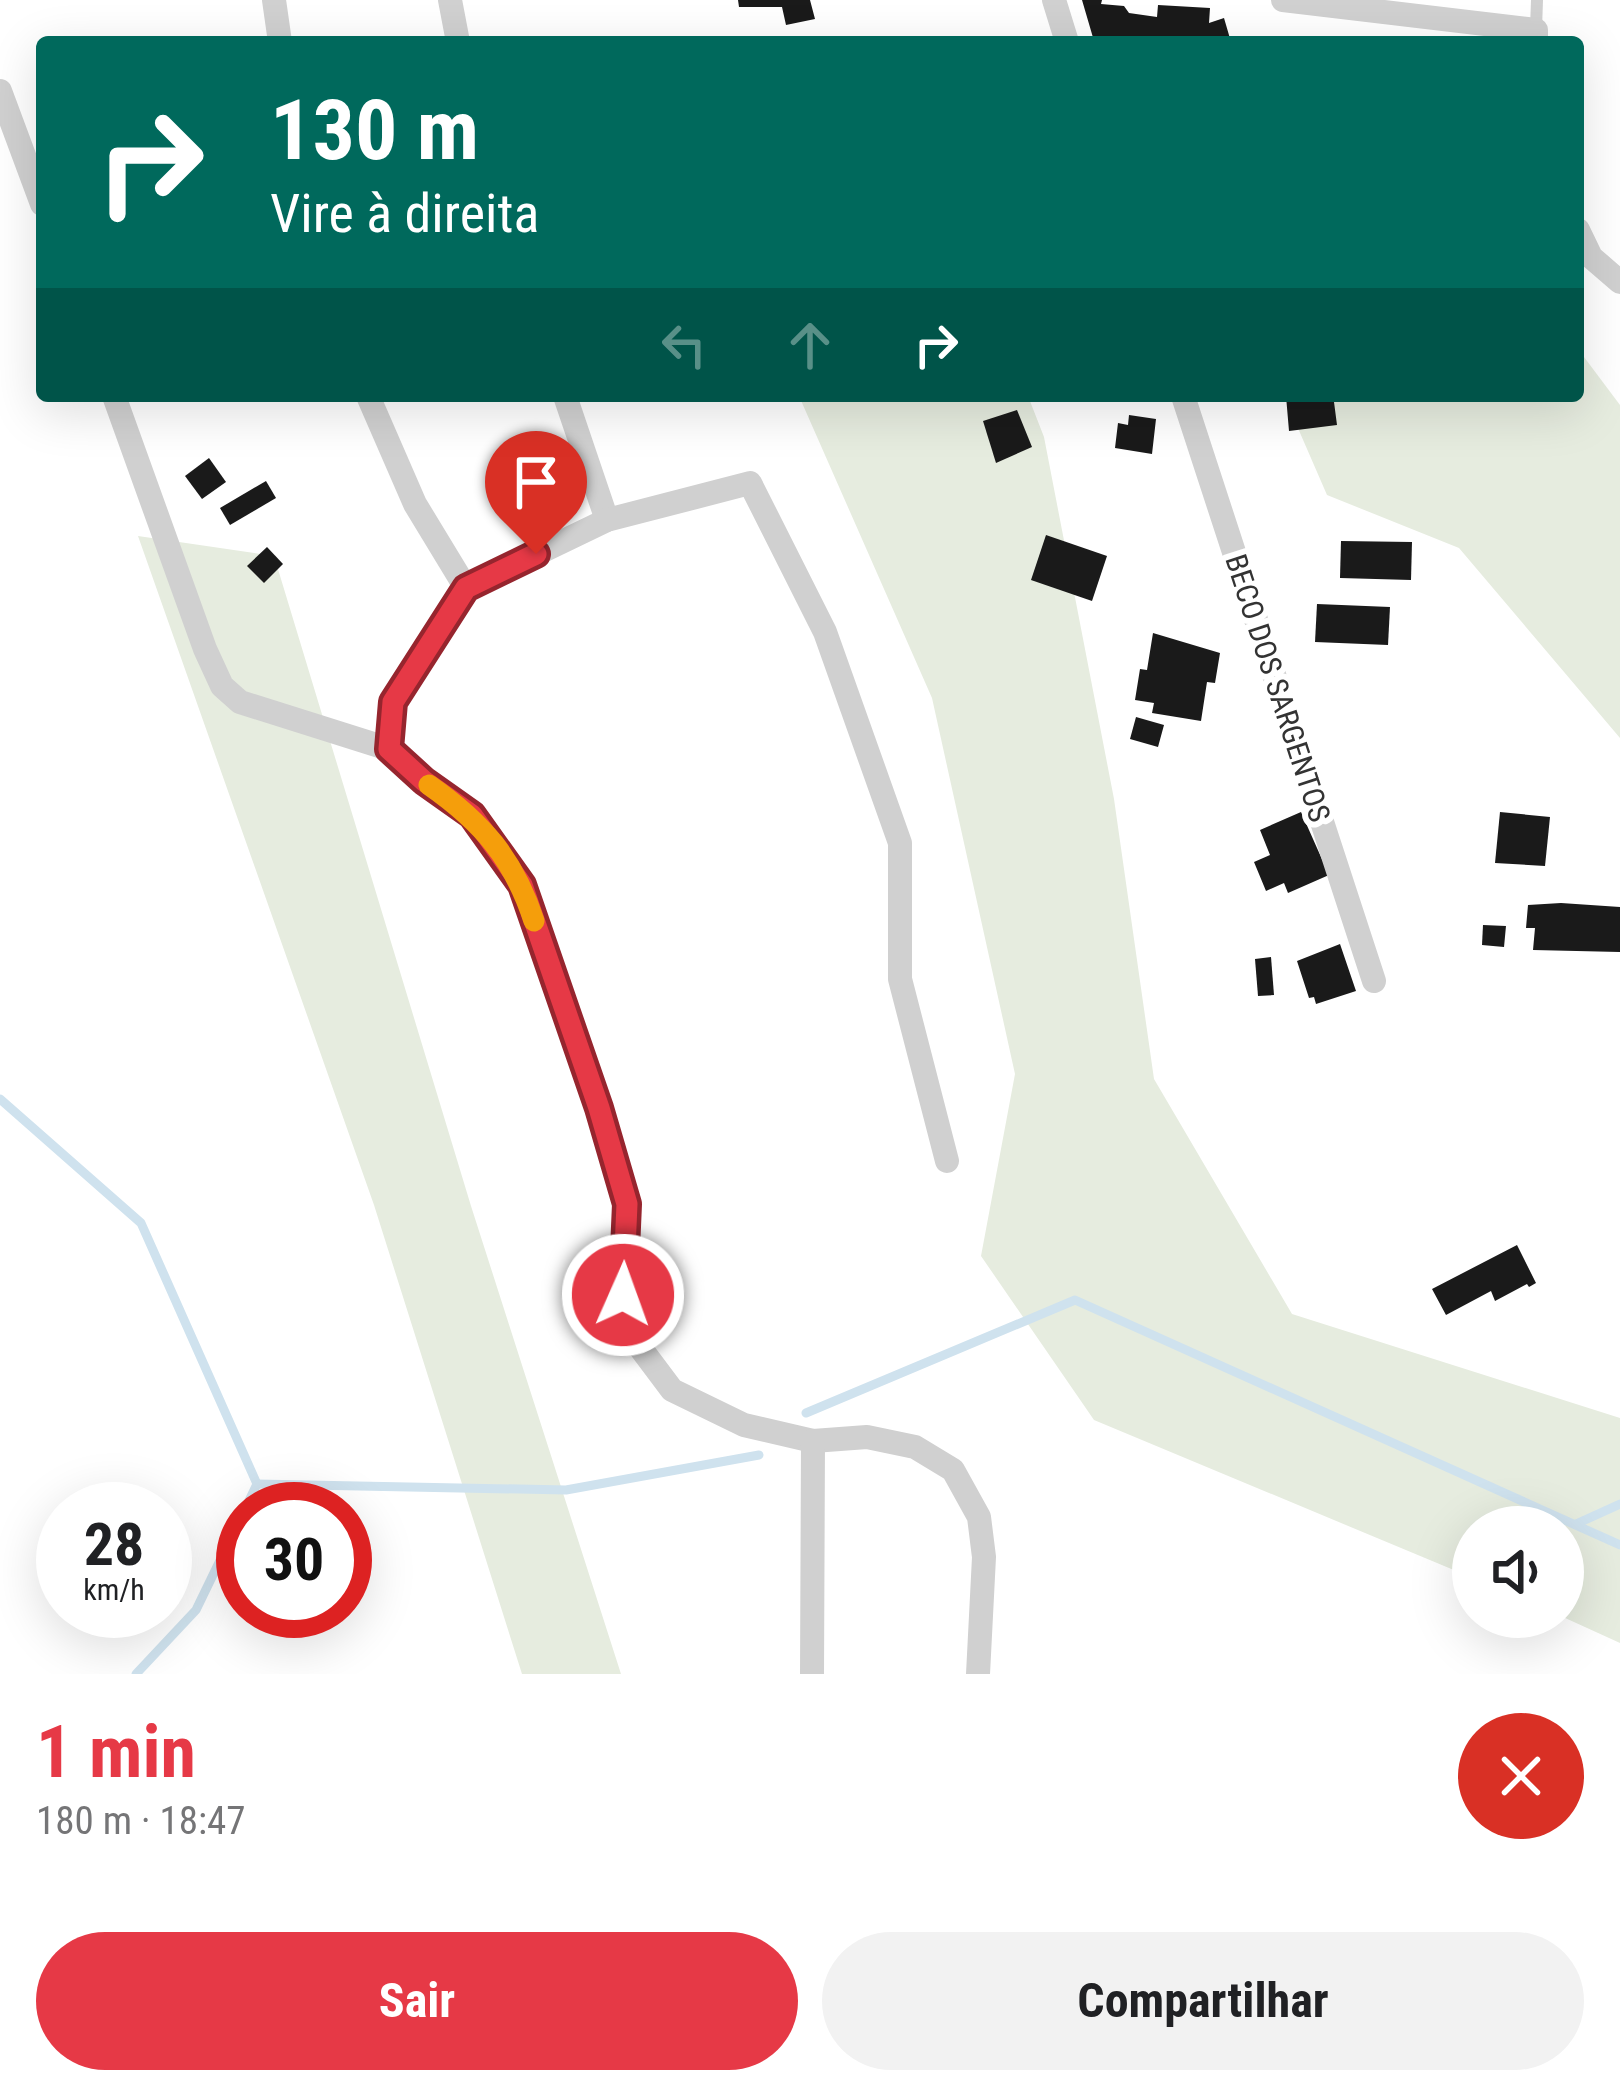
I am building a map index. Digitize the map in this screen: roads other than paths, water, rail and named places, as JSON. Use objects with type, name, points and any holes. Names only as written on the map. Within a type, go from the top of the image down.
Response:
[{"type":"street","points":[[274,0],[279,36]]},
{"type":"street","points":[[450,0],[457,36]]},
{"type":"street","points":[[1054,0],[1065,36]]},
{"type":"street","points":[[1283,0],[1536,36]]},
{"type":"street","points":[[0,92],[36,188]]},
{"type":"street","points":[[1584,242],[1591,257],[1620,282]]},
{"type":"street","points":[[116,402],[183,592],[222,686],[240,702],[389,749],[472,815],[522,885],[627,1204],[623,1295],[639,1346],[672,1390],[744,1425],[813,1441],[868,1437],[915,1447],[952,1470],[979,1517],[984,1557],[978,1674]]},
{"type":"street","points":[[371,402],[415,503],[466,588]]},
{"type":"street","points":[[567,402],[607,520]]},
{"type":"street","name":"BECO DOS SARGENTOS","points":[[1185,402],[1374,981]]},
{"type":"street","points":[[389,749],[393,702],[466,588],[607,520],[749,483],[825,632],[900,843],[900,979],[946,1161]]},
{"type":"street","points":[[812,1674],[813,1441]]},
{"type":"lane","points":[[1536,36],[1537,0]]},
{"type":"waterway","points":[[0,1099],[141,1223],[256,1482]]},
{"type":"waterway","points":[[806,1413],[1075,1300],[1620,1545]]},
{"type":"waterway","points":[[372,1486],[566,1490],[759,1455]]},
{"type":"waterway","points":[[1584,1520],[1620,1504]]},
{"type":"waterway","points":[[136,1674],[196,1610],[216,1569]]}]
